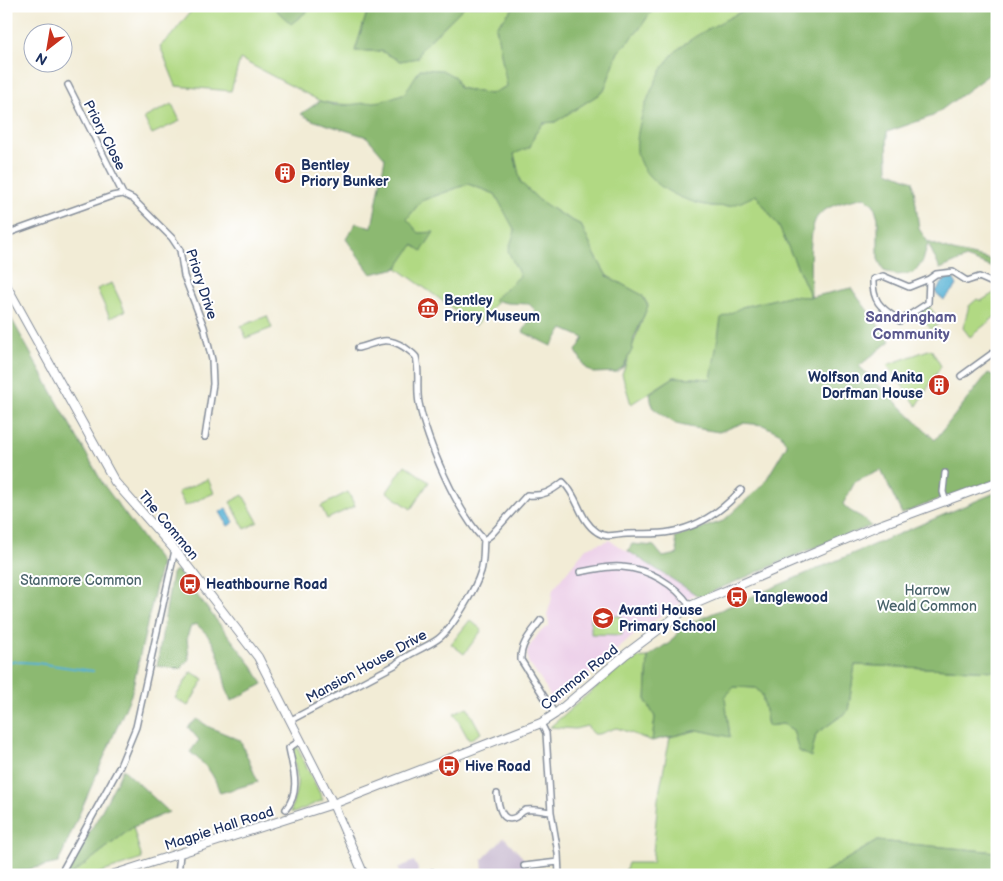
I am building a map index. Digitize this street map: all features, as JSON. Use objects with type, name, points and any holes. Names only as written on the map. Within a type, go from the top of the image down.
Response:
[{"type":"main road","name":"The Common","points":[[6,285],[115,482],[175,550],[258,657],[333,804],[364,875]]},
{"type":"main road","name":"Common Road","points":[[333,804],[541,723],[555,714],[626,654],[690,606],[877,526],[997,482]]},
{"type":"main road","name":"Magpie Hall Road","points":[[112,875],[333,804]]},
{"type":"street","name":"Priory Close","points":[[68,85],[123,194]]},
{"type":"street","points":[[6,234],[112,196],[123,194]]},
{"type":"street","name":"Priory Drive","points":[[123,194],[133,199],[172,238],[180,250],[184,276],[204,327],[212,360],[213,384],[204,437]]},
{"type":"street","points":[[929,279],[928,303],[900,322],[876,302],[872,291],[873,278],[883,276],[909,287],[936,274],[953,272],[967,281],[979,276],[997,285]]},
{"type":"street","points":[[358,348],[388,340],[397,343],[416,357],[419,402],[432,444],[466,516],[476,532],[484,540],[492,535],[527,495],[544,494],[564,482],[569,488],[585,522],[606,536],[668,533],[680,529],[717,513],[741,490]]},
{"type":"street","points":[[961,376],[997,350]]},
{"type":"street","points":[[945,473],[942,489],[946,502]]},
{"type":"street","name":"Mansion House Drive","points":[[291,720],[396,666],[402,659],[438,640],[460,611],[478,579],[482,566],[484,540]]},
{"type":"street","points":[[60,875],[120,766],[136,727],[175,550]]},
{"type":"street","points":[[580,572],[621,566],[639,570],[659,578],[684,597],[690,606]]},
{"type":"street","points":[[541,620],[524,643],[521,660],[555,714]]},
{"type":"street","points":[[541,723],[546,733],[551,812],[559,875]]},
{"type":"street","points":[[286,809],[292,801],[295,791],[294,772],[288,748],[301,740]]},
{"type":"street","points":[[496,794],[502,815],[508,818],[514,818],[525,811],[551,812]]},
{"type":"street","points":[[178,875],[180,854]]},
{"type":"street","points":[[524,866],[558,862]]},
{"type":"street","points":[[426,875],[432,872],[436,875]]},
{"type":"shaded area","name":"Avanti House Primary School","points":[[609,540],[695,594],[640,630],[554,704],[542,681],[528,662],[527,650],[539,633],[549,626],[547,615],[553,589],[586,548]]},
{"type":"shaded area","points":[[504,837],[527,862],[524,869],[518,875],[488,875],[483,871],[482,860]]},
{"type":"shaded area","points":[[414,861],[418,869],[417,875],[401,875],[398,868]]},
{"type":"green space","points":[[195,6],[272,6],[291,23],[314,6],[369,6],[355,51],[381,51],[400,61],[418,58],[421,49],[465,6],[515,6],[496,27],[508,86],[490,94],[459,88],[421,69],[406,92],[394,98],[373,103],[351,105],[329,103],[320,101],[240,59],[231,91],[176,86],[160,46],[171,36]]},
{"type":"green space","points":[[272,6],[314,6],[291,24]]},
{"type":"green space","points":[[369,6],[465,6],[421,49],[418,58],[400,61],[381,51],[355,51]]},
{"type":"green space","points":[[515,6],[655,6],[638,31],[618,52],[604,91],[555,122],[543,123],[535,134],[530,147],[514,154],[521,183],[539,200],[581,225],[607,276],[642,295],[648,306],[634,338],[632,350],[623,367],[616,372],[593,373],[585,367],[576,351],[584,338],[563,329],[551,346],[523,332],[535,310],[529,304],[493,300],[520,276],[508,251],[515,231],[495,194],[468,184],[421,201],[407,219],[419,233],[434,232],[422,251],[413,245],[397,268],[371,274],[346,239],[356,223],[372,227],[385,158],[367,137],[312,120],[301,114],[320,101],[334,105],[347,105],[382,101],[405,93],[420,69],[442,70],[455,77],[459,88],[490,94],[507,86],[496,27]]},
{"type":"green space","points":[[655,6],[751,6],[684,44],[673,55],[710,206],[729,206],[756,195],[779,227],[811,297],[788,296],[742,307],[711,379],[674,377],[631,404],[622,374],[648,305],[642,295],[607,276],[581,225],[539,200],[521,183],[514,153],[530,147],[535,134],[543,123],[555,122],[604,91],[618,52],[638,31]]},
{"type":"green space","points":[[751,6],[997,6],[997,74],[991,73],[933,116],[887,132],[888,171],[913,181],[919,229],[928,242],[953,251],[997,261],[997,269],[966,258],[940,269],[928,243],[923,261],[913,273],[897,275],[884,271],[878,259],[878,218],[874,205],[865,197],[840,203],[828,208],[818,216],[812,231],[811,242],[811,297],[779,227],[756,195],[728,206],[701,204],[673,194],[649,176],[641,165],[637,152],[637,141],[642,114],[659,74],[673,54],[689,40]]},
{"type":"green space","points":[[172,104],[180,121],[152,134],[144,118]]},
{"type":"green space","points":[[468,184],[495,194],[519,230],[520,276],[475,326],[397,268],[414,242],[407,219],[421,201]]},
{"type":"green space","points":[[112,283],[125,311],[110,318],[97,289]]},
{"type":"green space","points":[[851,288],[890,341],[859,366],[935,440],[988,373],[997,377],[997,480],[902,514],[881,470],[855,482],[843,504],[871,526],[806,551],[700,597],[628,551],[632,544],[654,546],[663,557],[678,554],[675,537],[723,521],[763,485],[787,445],[781,434],[763,425],[743,423],[719,432],[676,424],[652,407],[650,393],[674,377],[711,379],[721,318],[742,307],[788,296],[811,297]]},
{"type":"green space","points":[[997,291],[997,315],[970,337],[963,328],[969,306],[977,299],[981,301]]},
{"type":"green space","points":[[928,305],[941,322],[931,329],[918,313]]},
{"type":"green space","name":"Stanmore Common","points":[[6,309],[103,484],[161,563],[131,695],[58,863],[6,874]]},
{"type":"green space","points":[[267,316],[272,328],[246,338],[241,326]]},
{"type":"green space","points":[[931,349],[941,366],[917,406],[887,365]]},
{"type":"green space","points":[[405,465],[429,482],[411,509],[387,492]]},
{"type":"green space","points":[[208,479],[214,493],[185,506],[178,492]]},
{"type":"green space","points":[[348,492],[355,506],[327,519],[321,506]]},
{"type":"green space","name":"Harrow Weald Common","points":[[997,492],[997,671],[855,665],[848,711],[816,734],[811,757],[799,751],[793,730],[783,724],[768,726],[762,695],[756,688],[734,687],[725,697],[730,737],[698,730],[652,741],[655,717],[646,701],[648,657],[665,645],[668,645],[683,626]]},
{"type":"green space","points":[[243,495],[258,522],[245,529],[230,502]]},
{"type":"green space","points":[[174,571],[178,571],[253,667],[263,684],[231,701],[217,651],[206,633],[196,624],[191,626],[187,637],[189,659],[180,669],[157,666]]},
{"type":"green space","points":[[591,616],[622,616],[622,635],[591,634]]},
{"type":"green space","points":[[470,620],[482,630],[464,654],[451,644]]},
{"type":"green space","points":[[648,657],[646,701],[655,717],[652,741],[617,728],[594,734],[587,726],[575,729],[550,727],[630,658]]},
{"type":"green space","points":[[855,665],[997,671],[997,852],[877,841],[820,875],[624,875],[628,863],[652,863],[658,799],[670,737],[698,730],[730,736],[724,697],[734,687],[756,688],[762,695],[768,726],[783,724],[793,730],[799,751],[811,756],[816,734],[848,711]]},
{"type":"green space","points":[[191,672],[204,679],[188,706],[175,698]]},
{"type":"green space","points":[[467,707],[481,733],[469,740],[454,713]]},
{"type":"green space","points":[[197,719],[209,727],[240,740],[258,782],[220,793],[209,770],[190,752],[199,740],[188,727]]},
{"type":"green space","points":[[296,745],[323,800],[294,813],[291,812],[297,788],[297,778],[292,753],[293,747]]},
{"type":"green space","points":[[123,769],[169,812],[133,827],[71,875],[64,875],[99,816]]},
{"type":"green space","points":[[133,827],[142,859],[93,875],[71,875]]},
{"type":"green space","points":[[877,841],[997,852],[997,875],[820,875]]},
{"type":"water","points":[[948,276],[953,278],[957,285],[944,300],[935,292]]},
{"type":"water","points":[[226,508],[234,522],[228,526],[220,512]]},
{"type":"waterway","points":[[6,661],[37,663],[93,671]]},
{"type":"place","name":"Bentley Priory Bunker","points":[[285,173]]},
{"type":"place","name":"Bentley Priory Museum","points":[[428,308]]},
{"type":"place","name":"Wolfson and Anita Dorfman House","points":[[939,385]]},
{"type":"place","name":"Heathbourne Road","points":[[190,584]]},
{"type":"place","name":"Tanglewood","points":[[737,597]]},
{"type":"place","name":"Avanti House Primary School","points":[[603,618]]},
{"type":"place","name":"Hive Road","points":[[449,766]]},
{"type":"district","name":"Sandringham Community","points":[[911,326]]}]
